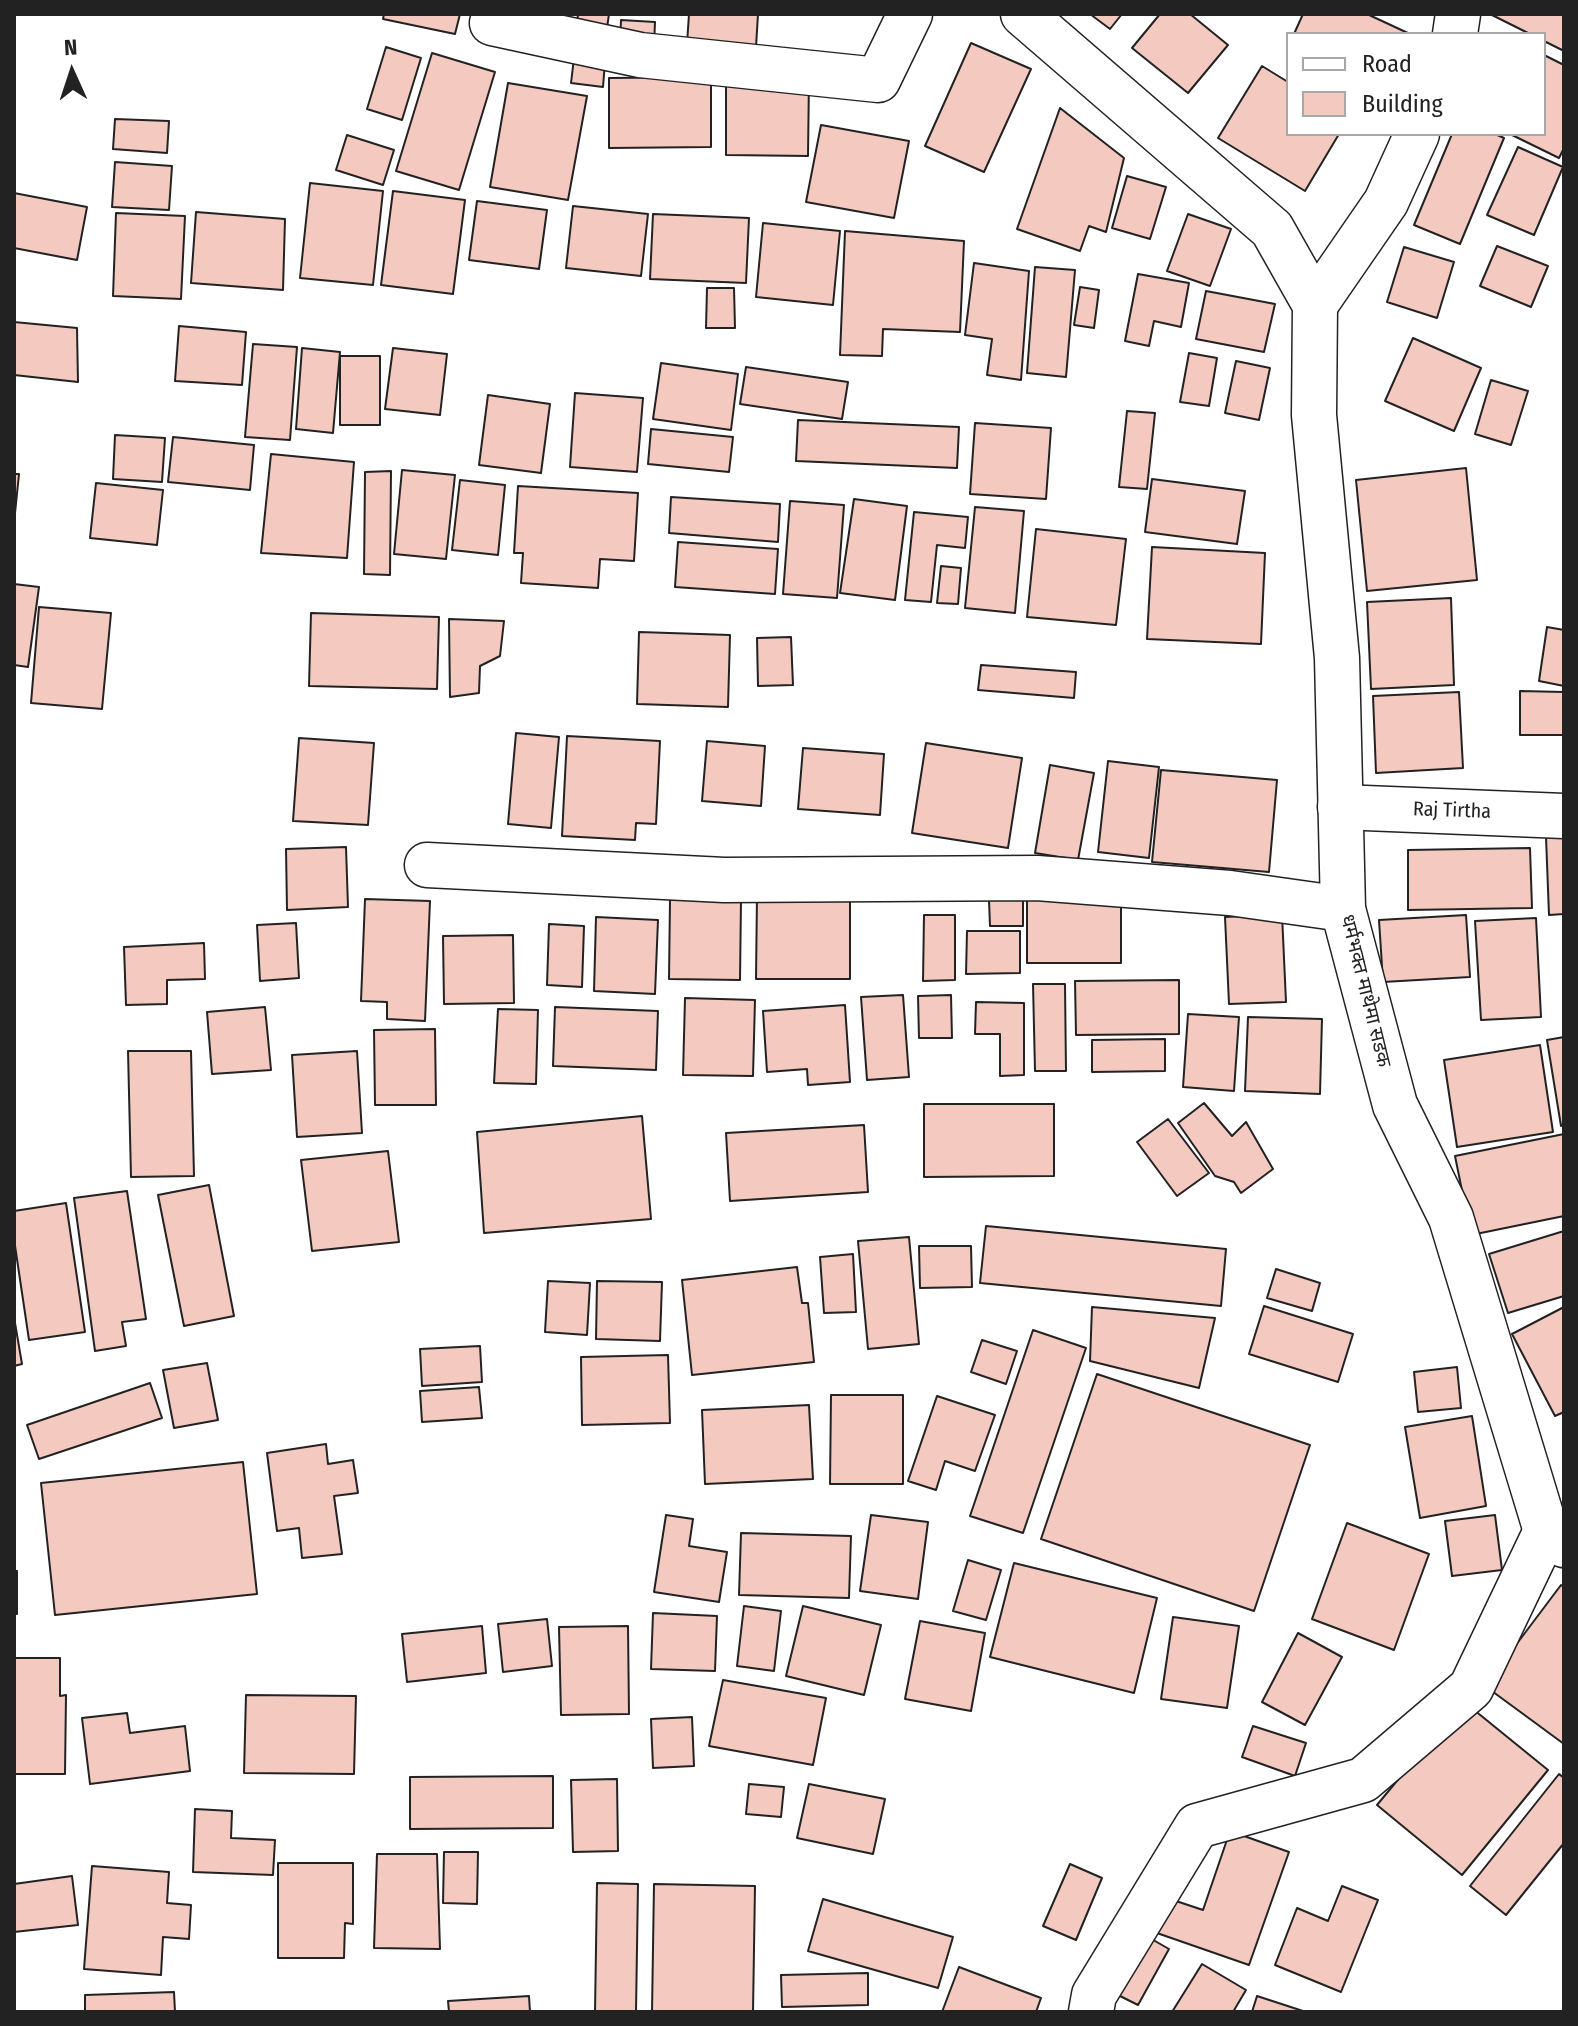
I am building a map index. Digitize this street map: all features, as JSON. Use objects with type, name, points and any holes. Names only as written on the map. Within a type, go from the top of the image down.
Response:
[{"type":"street","points":[[492,23],[640,55],[878,80],[910,14]]},
{"type":"street","points":[[1023,14],[1272,229],[1315,305],[1386,202],[1416,136]]},
{"type":"street","name":"धर्मभक्त माथेमा सडक","points":[[1315,305],[1314,415],[1337,658],[1343,909],[1395,1105],[1451,1218],[1555,1538]]},
{"type":"street","name":"Raj Tirtha","points":[[1340,807],[1564,816]]},
{"type":"street","points":[[427,865],[724,880],[1037,878],[1230,893],[1343,909]]},
{"type":"street","points":[[1091,2012],[1094,1995],[1197,1826],[1363,1780],[1471,1688],[1555,1538]]},
{"type":"building","points":[[384,14],[460,14],[455,34],[383,19]]},
{"type":"building","points":[[578,14],[609,14],[606,35],[576,31]]},
{"type":"building","points":[[689,14],[758,14],[756,47],[687,44]]},
{"type":"building","points":[[1090,14],[1122,14],[1110,29]]},
{"type":"building","points":[[1160,14],[1190,14],[1228,45],[1188,93],[1132,48]]},
{"type":"building","points":[[1303,14],[1367,14],[1406,32],[1295,32]]},
{"type":"building","points":[[1490,14],[1564,14],[1564,51],[1546,42],[1546,32],[1526,32]]},
{"type":"building","points":[[621,20],[655,22],[654,47],[620,45]]},
{"type":"building","points":[[971,43],[1031,69],[984,172],[925,146]]},
{"type":"building","points":[[386,47],[421,58],[402,120],[367,109]]},
{"type":"building","points":[[432,53],[495,72],[459,190],[396,171]]},
{"type":"building","points":[[1546,56],[1564,65],[1564,148],[1559,158],[1514,136],[1546,136]]},
{"type":"building","points":[[574,58],[605,62],[603,87],[571,83]]},
{"type":"building","points":[[1262,66],[1286,81],[1286,136],[1338,136],[1305,191],[1218,138]]},
{"type":"building","points":[[711,77],[711,147],[609,148],[609,78]]},
{"type":"building","points":[[726,77],[809,78],[808,156],[726,155]]},
{"type":"building","points":[[508,83],[587,96],[568,200],[490,187]]},
{"type":"building","points":[[1060,108],[1124,158],[1106,232],[1089,226],[1080,251],[1017,229]]},
{"type":"building","points":[[115,119],[169,121],[167,153],[113,149]]},
{"type":"building","points":[[821,125],[909,141],[894,218],[806,202]]},
{"type":"building","points":[[347,135],[394,150],[383,185],[336,170]]},
{"type":"building","points":[[1451,136],[1504,138],[1460,244],[1414,225]]},
{"type":"building","points":[[1518,147],[1563,167],[1534,235],[1487,215]]},
{"type":"building","points":[[115,162],[172,166],[169,210],[112,207]]},
{"type":"building","points":[[1127,176],[1166,187],[1150,239],[1112,228]]},
{"type":"building","points":[[310,183],[383,191],[373,285],[300,278]]},
{"type":"building","points":[[393,191],[465,200],[453,294],[381,285]]},
{"type":"building","points":[[14,193],[87,207],[77,260],[14,248]]},
{"type":"building","points":[[477,201],[547,210],[539,269],[469,260]]},
{"type":"building","points":[[573,206],[648,214],[641,276],[566,268]]},
{"type":"building","points":[[196,212],[285,219],[283,290],[191,283]]},
{"type":"building","points":[[116,213],[185,216],[181,299],[113,296]]},
{"type":"building","points":[[653,214],[749,218],[746,283],[650,279]]},
{"type":"building","points":[[1188,214],[1231,229],[1210,286],[1167,271]]},
{"type":"building","points":[[763,223],[840,231],[833,305],[756,297]]},
{"type":"building","points":[[845,231],[964,241],[960,332],[883,329],[882,356],[840,355]]},
{"type":"building","points":[[1497,246],[1548,266],[1531,307],[1480,286]]},
{"type":"building","points":[[1404,247],[1454,262],[1437,318],[1387,302]]},
{"type":"building","points":[[974,263],[1029,271],[1021,380],[987,375],[992,339],[965,335]]},
{"type":"building","points":[[1035,267],[1075,270],[1066,377],[1027,373]]},
{"type":"building","points":[[1138,274],[1189,283],[1181,327],[1154,321],[1149,346],[1125,341]]},
{"type":"building","points":[[1080,287],[1099,290],[1094,328],[1074,325]]},
{"type":"building","points":[[707,288],[734,288],[735,328],[706,328]]},
{"type":"building","points":[[1206,291],[1275,304],[1264,352],[1196,339]]},
{"type":"building","points":[[14,322],[77,328],[78,382],[14,375]]},
{"type":"building","points":[[179,326],[246,332],[242,385],[175,381]]},
{"type":"building","points":[[1413,338],[1481,368],[1454,431],[1385,401]]},
{"type":"building","points":[[253,344],[297,347],[290,440],[245,437]]},
{"type":"building","points":[[302,348],[340,352],[333,433],[296,429]]},
{"type":"building","points":[[393,348],[447,354],[440,415],[385,409]]},
{"type":"building","points":[[1189,353],[1217,358],[1209,406],[1180,402]]},
{"type":"building","points":[[340,356],[380,356],[380,425],[340,425]]},
{"type":"building","points":[[1236,361],[1270,368],[1259,420],[1225,413]]},
{"type":"building","points":[[661,363],[738,374],[731,430],[653,419]]},
{"type":"building","points":[[746,367],[848,382],[842,419],[740,404]]},
{"type":"building","points":[[1491,380],[1528,391],[1511,445],[1475,434]]},
{"type":"building","points":[[575,393],[643,398],[637,472],[570,467]]},
{"type":"building","points":[[488,395],[550,404],[541,473],[479,465]]},
{"type":"building","points":[[1127,411],[1155,413],[1147,489],[1119,487]]},
{"type":"building","points":[[798,420],[959,427],[957,468],[796,461]]},
{"type":"building","points":[[975,423],[1051,428],[1046,499],[970,494]]},
{"type":"building","points":[[651,429],[733,437],[729,472],[648,464]]},
{"type":"building","points":[[115,435],[165,438],[162,482],[113,479]]},
{"type":"building","points":[[173,437],[254,445],[250,490],[168,482]]},
{"type":"building","points":[[271,454],[354,462],[347,558],[261,553]]},
{"type":"building","points":[[1466,468],[1477,580],[1367,591],[1356,480]]},
{"type":"building","points":[[402,470],[455,475],[446,559],[394,554]]},
{"type":"building","points":[[391,471],[390,575],[364,574],[365,472]]},
{"type":"building","points":[[14,474],[19,474],[14,523]]},
{"type":"building","points":[[1152,479],[1245,491],[1237,544],[1145,532]]},
{"type":"building","points":[[460,480],[505,485],[498,555],[452,550]]},
{"type":"building","points":[[96,483],[163,490],[157,545],[90,538]]},
{"type":"building","points":[[518,486],[638,493],[634,561],[600,559],[598,588],[521,583],[523,553],[514,553]]},
{"type":"building","points":[[671,497],[780,504],[778,542],[669,533]]},
{"type":"building","points":[[854,499],[907,506],[895,600],[840,593]]},
{"type":"building","points":[[790,501],[844,505],[837,598],[783,594]]},
{"type":"building","points":[[975,507],[1024,511],[1015,613],[965,608]]},
{"type":"building","points":[[914,512],[968,517],[965,548],[937,545],[931,602],[905,600]]},
{"type":"building","points":[[1036,529],[1126,539],[1116,625],[1027,617]]},
{"type":"building","points":[[678,542],[778,549],[775,594],[675,587]]},
{"type":"building","points":[[1152,547],[1265,553],[1261,644],[1147,639]]},
{"type":"building","points":[[941,566],[961,568],[958,604],[937,603]]},
{"type":"building","points":[[14,584],[39,587],[28,667],[14,665]]},
{"type":"building","points":[[1451,598],[1454,685],[1371,689],[1367,602]]},
{"type":"building","points":[[39,607],[111,613],[102,709],[31,703]]},
{"type":"building","points":[[311,613],[439,617],[437,689],[309,686]]},
{"type":"building","points":[[449,619],[504,621],[500,656],[480,666],[479,693],[450,697]]},
{"type":"building","points":[[1547,627],[1564,630],[1564,686],[1539,681]]},
{"type":"building","points":[[639,632],[730,635],[728,707],[637,704]]},
{"type":"building","points":[[791,637],[793,685],[758,686],[757,638]]},
{"type":"building","points":[[981,665],[1076,672],[1074,698],[978,690]]},
{"type":"building","points":[[1520,691],[1564,692],[1564,735],[1520,735]]},
{"type":"building","points":[[1459,692],[1463,768],[1376,773],[1373,696]]},
{"type":"building","points":[[516,733],[559,737],[551,828],[508,824]]},
{"type":"building","points":[[567,736],[660,741],[656,824],[636,823],[635,840],[562,836]]},
{"type":"building","points":[[299,738],[374,743],[368,825],[293,821]]},
{"type":"building","points":[[707,741],[765,746],[761,806],[702,801]]},
{"type":"building","points":[[926,743],[1022,758],[1008,848],[912,833]]},
{"type":"building","points":[[803,748],[884,754],[880,815],[798,809]]},
{"type":"building","points":[[1108,761],[1159,767],[1149,858],[1098,852]]},
{"type":"building","points":[[1050,765],[1094,773],[1078,860],[1035,853]]},
{"type":"building","points":[[1161,770],[1277,780],[1269,872],[1152,862]]},
{"type":"building","points":[[1564,836],[1564,914],[1549,915],[1546,837]]},
{"type":"building","points":[[346,847],[348,907],[287,910],[286,849]]},
{"type":"building","points":[[1530,848],[1532,908],[1408,910],[1408,850]]},
{"type":"building","points":[[757,894],[850,894],[850,979],[756,979]]},
{"type":"building","points":[[365,899],[430,901],[425,1021],[387,1019],[387,1002],[361,1001]]},
{"type":"building","points":[[670,899],[741,900],[740,980],[669,979]]},
{"type":"building","points":[[989,900],[1023,900],[1023,926],[990,926]]},
{"type":"building","points":[[1027,900],[1121,900],[1121,963],[1027,963]]},
{"type":"building","points":[[1282,914],[1286,1002],[1229,1004],[1225,917]]},
{"type":"building","points":[[924,915],[955,915],[955,980],[923,981]]},
{"type":"building","points":[[1466,915],[1470,977],[1383,982],[1379,920]]},
{"type":"building","points":[[596,917],[658,920],[655,994],[594,991]]},
{"type":"building","points":[[1536,918],[1541,1017],[1481,1020],[1475,921]]},
{"type":"building","points":[[296,923],[299,978],[260,981],[257,925]]},
{"type":"building","points":[[549,924],[584,926],[582,987],[547,985]]},
{"type":"building","points":[[967,931],[1020,931],[1020,973],[966,974]]},
{"type":"building","points":[[513,935],[514,1003],[444,1004],[443,936]]},
{"type":"building","points":[[204,943],[205,979],[167,980],[167,1004],[126,1005],[124,947]]},
{"type":"building","points":[[1179,980],[1179,1034],[1076,1035],[1075,981]]},
{"type":"building","points":[[1033,984],[1065,984],[1066,1071],[1035,1071]]},
{"type":"building","points":[[903,995],[909,1077],[867,1080],[861,997]]},
{"type":"building","points":[[951,995],[952,1038],[919,1038],[918,996]]},
{"type":"building","points":[[685,998],[755,1000],[753,1076],[683,1075]]},
{"type":"building","points":[[976,1002],[1024,1003],[1024,1075],[1000,1076],[1000,1034],[975,1034]]},
{"type":"building","points":[[845,1005],[850,1082],[808,1085],[807,1069],[767,1072],[763,1011]]},
{"type":"building","points":[[265,1007],[271,1070],[212,1074],[207,1012]]},
{"type":"building","points":[[555,1007],[658,1011],[656,1070],[553,1066]]},
{"type":"building","points":[[498,1009],[538,1010],[536,1084],[494,1083]]},
{"type":"building","points":[[1188,1014],[1239,1017],[1234,1091],[1183,1087]]},
{"type":"building","points":[[1248,1017],[1322,1019],[1320,1094],[1245,1091]]},
{"type":"building","points":[[435,1029],[436,1105],[375,1105],[374,1030]]},
{"type":"building","points":[[1564,1037],[1564,1125],[1561,1126],[1547,1040]]},
{"type":"building","points":[[1165,1039],[1165,1071],[1092,1072],[1092,1040]]},
{"type":"building","points":[[1540,1045],[1553,1132],[1457,1147],[1444,1060]]},
{"type":"building","points":[[128,1051],[191,1051],[194,1176],[131,1177]]},
{"type":"building","points":[[357,1051],[362,1133],[297,1137],[292,1055]]},
{"type":"building","points":[[1204,1103],[1232,1136],[1246,1122],[1273,1169],[1241,1193],[1234,1182],[1215,1176],[1178,1123]]},
{"type":"building","points":[[924,1104],[1054,1104],[1054,1176],[924,1177]]},
{"type":"building","points":[[642,1116],[651,1219],[484,1233],[477,1132]]},
{"type":"building","points":[[1168,1119],[1209,1173],[1177,1196],[1137,1142]]},
{"type":"building","points":[[864,1125],[868,1192],[730,1201],[726,1133]]},
{"type":"building","points":[[1564,1134],[1564,1216],[1471,1235],[1455,1156]]},
{"type":"building","points":[[388,1151],[399,1242],[312,1251],[301,1160]]},
{"type":"building","points":[[209,1185],[234,1316],[184,1326],[158,1195]]},
{"type":"building","points":[[127,1191],[146,1319],[122,1322],[126,1346],[95,1351],[74,1198]]},
{"type":"building","points":[[66,1203],[85,1332],[29,1340],[14,1239],[14,1211]]},
{"type":"building","points":[[986,1226],[1226,1249],[1221,1306],[980,1283]]},
{"type":"building","points":[[1564,1231],[1564,1296],[1508,1313],[1489,1254]]},
{"type":"building","points":[[909,1237],[919,1344],[868,1349],[858,1241]]},
{"type":"building","points":[[919,1246],[971,1246],[972,1287],[920,1288]]},
{"type":"building","points":[[853,1254],[856,1312],[824,1313],[820,1257]]},
{"type":"building","points":[[797,1267],[802,1303],[808,1303],[814,1362],[692,1375],[682,1280]]},
{"type":"building","points":[[1276,1269],[1320,1283],[1312,1311],[1267,1298]]},
{"type":"building","points":[[548,1281],[590,1283],[587,1335],[545,1332]]},
{"type":"building","points":[[597,1281],[662,1282],[660,1341],[596,1339]]},
{"type":"building","points":[[1264,1306],[1353,1334],[1338,1382],[1249,1354]]},
{"type":"building","points":[[1092,1307],[1215,1318],[1199,1388],[1090,1361]]},
{"type":"building","points":[[1564,1307],[1564,1412],[1555,1416],[1512,1334]]},
{"type":"building","points":[[14,1317],[22,1364],[14,1366]]},
{"type":"building","points":[[1033,1330],[1086,1348],[1023,1533],[970,1516]]},
{"type":"building","points":[[982,1340],[1017,1351],[1006,1384],[971,1372]]},
{"type":"building","points":[[480,1346],[482,1382],[422,1386],[420,1349]]},
{"type":"building","points":[[668,1355],[670,1423],[582,1425],[581,1357]]},
{"type":"building","points":[[207,1363],[218,1420],[174,1428],[163,1370]]},
{"type":"building","points":[[1457,1367],[1461,1408],[1418,1412],[1414,1372]]},
{"type":"building","points":[[1097,1374],[1310,1445],[1254,1611],[1041,1539]]},
{"type":"building","points":[[150,1383],[162,1418],[39,1459],[27,1425]]},
{"type":"building","points":[[479,1387],[482,1418],[422,1422],[420,1391]]},
{"type":"building","points":[[831,1395],[903,1395],[903,1484],[830,1484]]},
{"type":"building","points":[[937,1396],[995,1415],[975,1471],[945,1461],[936,1490],[908,1481]]},
{"type":"building","points":[[809,1405],[813,1479],[705,1484],[702,1410]]},
{"type":"building","points":[[1472,1416],[1486,1506],[1420,1518],[1405,1427]]},
{"type":"building","points":[[326,1444],[328,1464],[353,1460],[358,1493],[334,1496],[342,1554],[302,1558],[299,1528],[277,1531],[267,1453]]},
{"type":"building","points":[[243,1462],[257,1594],[55,1615],[41,1483]]},
{"type":"building","points":[[666,1515],[693,1519],[689,1546],[727,1552],[719,1602],[654,1592]]},
{"type":"building","points":[[871,1515],[928,1522],[918,1599],[860,1591]]},
{"type":"building","points":[[1495,1515],[1502,1570],[1452,1576],[1445,1521]]},
{"type":"building","points":[[1347,1523],[1429,1554],[1394,1650],[1312,1619]]},
{"type":"building","points":[[741,1533],[851,1536],[849,1598],[739,1595]]},
{"type":"building","points":[[968,1560],[1001,1570],[986,1620],[953,1611]]},
{"type":"building","points":[[1014,1563],[1157,1598],[1134,1693],[990,1657]]},
{"type":"building","points":[[14,1571],[17,1571],[17,1614],[14,1614]]},
{"type":"building","points":[[1561,1585],[1564,1587],[1564,1744],[1485,1686]]},
{"type":"building","points":[[744,1606],[781,1611],[774,1671],[737,1666]]},
{"type":"building","points":[[803,1606],[881,1625],[864,1695],[786,1676]]},
{"type":"building","points":[[653,1613],[717,1616],[715,1671],[651,1669]]},
{"type":"building","points":[[1173,1617],[1239,1626],[1227,1708],[1161,1699]]},
{"type":"building","points":[[547,1619],[552,1666],[503,1672],[498,1624]]},
{"type":"building","points":[[920,1621],[985,1633],[971,1711],[905,1699]]},
{"type":"building","points":[[482,1626],[486,1673],[407,1682],[402,1634]]},
{"type":"building","points":[[628,1626],[629,1714],[561,1715],[559,1627]]},
{"type":"building","points":[[1298,1633],[1342,1657],[1305,1725],[1262,1702]]},
{"type":"building","points":[[14,1658],[60,1658],[60,1696],[66,1695],[65,1774],[14,1774]]},
{"type":"building","points":[[723,1680],[826,1698],[813,1765],[709,1746]]},
{"type":"building","points":[[246,1695],[356,1696],[354,1774],[244,1773]]},
{"type":"building","points":[[1463,1701],[1548,1770],[1462,1875],[1377,1805]]},
{"type":"building","points":[[127,1713],[130,1733],[185,1726],[190,1771],[90,1784],[82,1718]]},
{"type":"building","points":[[692,1717],[694,1766],[653,1768],[651,1719]]},
{"type":"building","points":[[1253,1726],[1306,1743],[1295,1776],[1242,1757]]},
{"type":"building","points":[[1559,1774],[1564,1778],[1564,1843],[1506,1915],[1470,1886]]},
{"type":"building","points":[[553,1776],[553,1828],[410,1829],[410,1777]]},
{"type":"building","points":[[617,1779],[618,1851],[573,1852],[571,1780]]},
{"type":"building","points":[[749,1784],[784,1787],[781,1817],[746,1814]]},
{"type":"building","points":[[809,1784],[885,1799],[873,1854],[797,1838]]},
{"type":"building","points":[[195,1809],[232,1811],[231,1838],[275,1840],[273,1875],[193,1872]]},
{"type":"building","points":[[1230,1831],[1289,1852],[1249,1965],[1154,1932],[1167,1898],[1203,1910]]},
{"type":"building","points":[[444,1852],[478,1852],[477,1904],[443,1903]]},
{"type":"building","points":[[377,1854],[437,1854],[440,1949],[374,1948]]},
{"type":"building","points":[[278,1863],[353,1863],[353,1924],[345,1923],[344,1958],[278,1958]]},
{"type":"building","points":[[1070,1864],[1102,1878],[1076,1940],[1043,1926]]},
{"type":"building","points":[[92,1866],[169,1872],[167,1903],[191,1905],[189,1939],[163,1937],[161,1975],[84,1969]]},
{"type":"building","points":[[72,1876],[78,1925],[14,1932],[14,1884]]},
{"type":"building","points":[[597,1883],[638,1884],[636,2012],[595,2012]]},
{"type":"building","points":[[654,1884],[755,1886],[753,2012],[652,2012]]},
{"type":"building","points":[[1342,1886],[1378,1900],[1341,1992],[1275,1965],[1297,1908],[1328,1921]]},
{"type":"building","points":[[823,1899],[953,1937],[938,1988],[808,1951]]},
{"type":"building","points":[[1141,1933],[1169,1949],[1138,2005],[1110,1991]]},
{"type":"building","points":[[1202,1964],[1246,1990],[1233,2012],[1172,2012]]},
{"type":"building","points":[[959,1967],[1041,1998],[1036,2012],[942,2012]]},
{"type":"building","points":[[868,1973],[868,2005],[782,2007],[781,1975]]},
{"type":"building","points":[[174,1992],[175,2012],[85,2012],[85,1995]]},
{"type":"building","points":[[529,1996],[530,2012],[449,2012],[448,2001]]},
{"type":"building","points":[[1257,1996],[1306,2012],[1252,2012]]}]
